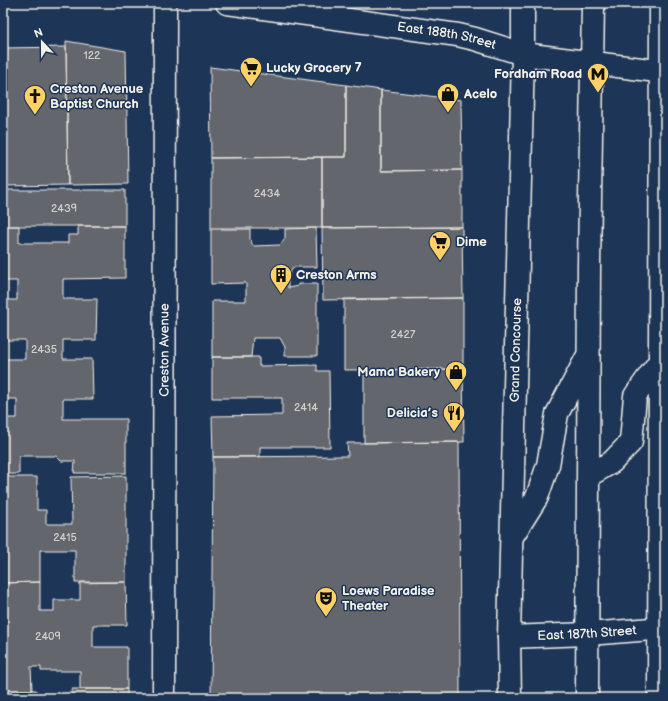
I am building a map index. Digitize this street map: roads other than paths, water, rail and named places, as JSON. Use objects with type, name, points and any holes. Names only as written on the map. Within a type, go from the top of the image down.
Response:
[{"type":"street","name":"Creston Avenue","points":[[164,698],[165,3]]},
{"type":"street","name":"East 188th Street","points":[[227,3],[458,35],[475,38],[523,54],[663,72]]},
{"type":"street","name":"Grand Concourse","points":[[510,698],[509,637],[513,535],[523,3]]},
{"type":"street","points":[[587,698],[593,3]]},
{"type":"street","points":[[659,698],[662,628],[660,361],[663,72],[661,3]]},
{"type":"street","points":[[513,535],[537,497],[548,465],[557,414],[589,354]]},
{"type":"street","points":[[588,476],[612,462],[630,442],[635,396],[660,361]]},
{"type":"street","name":"East 187th Street","points":[[509,637],[588,634],[662,628]]},
{"type":"place","name":"Lucky Grocery 7","points":[[251,88]]},
{"type":"place","name":"Fordham Road","points":[[598,94]]},
{"type":"place","name":"Acelo","points":[[448,114]]},
{"type":"place","name":"Creston Avenue Baptist Church","points":[[35,116]]},
{"type":"place","name":"Dime","points":[[440,262]]},
{"type":"place","name":"Creston Arms","points":[[281,294]]},
{"type":"place","name":"Mama Bakery","points":[[456,392]]},
{"type":"place","name":"Delicia’s","points":[[454,432]]},
{"type":"place","name":"Loews Paradise Theater","points":[[326,618]]}]
